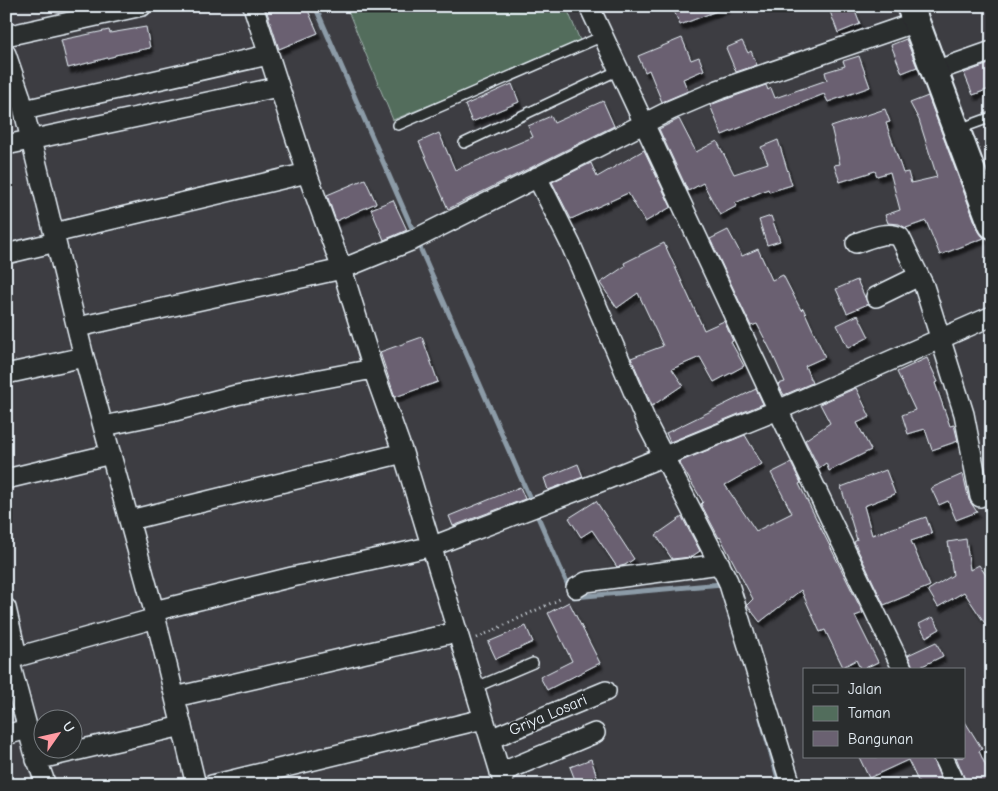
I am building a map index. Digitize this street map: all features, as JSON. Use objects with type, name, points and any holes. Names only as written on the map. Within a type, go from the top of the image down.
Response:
[{"type":"street","points":[[6,36],[142,6]]},
{"type":"street","points":[[253,6],[278,88],[342,268],[373,370],[403,453],[502,779],[595,733]]},
{"type":"street","points":[[589,6],[901,668]]},
{"type":"street","points":[[78,327],[342,268],[420,236],[643,123],[718,90],[913,14],[957,130],[987,197],[992,225]]},
{"type":"street","points":[[935,71],[992,51]]},
{"type":"street","points":[[6,54],[17,101],[31,141],[84,357],[155,615],[196,785]]},
{"type":"street","points":[[17,101],[268,55]]},
{"type":"street","points":[[6,145],[278,88]]},
{"type":"street","points":[[6,254],[55,238],[307,173]]},
{"type":"street","points":[[537,177],[571,245],[662,456],[720,564],[744,632],[791,785]]},
{"type":"street","points":[[856,243],[888,234],[900,237],[924,286],[964,414],[980,498]]},
{"type":"street","points":[[876,297],[919,276]]},
{"type":"street","points":[[11,658],[292,577],[432,546],[529,510],[778,410],[992,316]]},
{"type":"street","points":[[6,374],[84,357]]},
{"type":"street","points":[[104,426],[236,396],[373,370]]},
{"type":"street","points":[[130,520],[403,453]]},
{"type":"street","points":[[6,479],[111,454]]},
{"type":"street","points":[[570,592],[586,582],[720,564]]},
{"type":"street","points":[[6,608],[11,658],[36,760],[46,785]]},
{"type":"street","points":[[175,697],[459,639]]},
{"type":"street","name":"Griya Losari","points":[[490,740],[606,691]]},
{"type":"street","points":[[212,785],[483,719]]},
{"type":"street","points":[[36,760],[182,726]]},
{"type":"street","points":[[6,735],[28,729]]},
{"type":"street","points":[[943,758],[956,785]]},
{"type":"lane","points":[[398,124],[603,36]]},
{"type":"lane","points":[[464,143],[619,70]]},
{"type":"lane","points":[[957,130],[992,117]]},
{"type":"lane","points":[[474,688],[532,663]]},
{"type":"path","points":[[459,639],[570,592]]},
{"type":"green space","points":[[346,6],[566,6],[581,43],[393,120]]},
{"type":"building","points":[[265,6],[306,6],[318,33],[279,49]]},
{"type":"building","points":[[672,6],[727,6],[727,7],[680,25]]},
{"type":"building","points":[[828,6],[853,6],[860,24],[838,33]]},
{"type":"building","points":[[146,27],[150,48],[68,68],[61,40],[109,30],[110,33]]},
{"type":"building","points":[[682,38],[691,60],[699,57],[704,70],[683,79],[688,91],[662,102],[649,70],[645,72],[638,56]]},
{"type":"building","points":[[906,39],[917,67],[902,73],[891,45]]},
{"type":"building","points":[[742,41],[748,53],[751,51],[757,65],[736,72],[726,48]]},
{"type":"building","points":[[859,56],[870,87],[828,102],[824,94],[722,135],[710,105],[766,85],[768,90],[771,88],[775,98],[827,80],[825,72],[845,66],[843,61]]},
{"type":"building","points":[[992,63],[992,88],[973,95],[964,73]]},
{"type":"building","points":[[512,84],[519,102],[472,122],[465,105]]},
{"type":"building","points":[[928,96],[978,230],[984,238],[940,255],[926,221],[906,228],[899,224],[888,223],[885,215],[900,210],[890,172],[877,176],[875,171],[840,182],[834,165],[840,164],[831,127],[885,109],[890,122],[886,123],[903,173],[908,172],[911,183],[937,177],[919,120],[910,103]]},
{"type":"building","points":[[603,101],[614,126],[448,209],[419,142],[439,133],[455,170],[533,137],[528,126],[551,116],[554,123]]},
{"type":"building","points":[[679,119],[696,152],[717,141],[734,174],[768,163],[761,147],[778,140],[792,185],[769,192],[768,189],[735,203],[737,206],[720,215],[703,183],[688,191],[659,129]]},
{"type":"building","points":[[644,150],[671,207],[645,222],[628,193],[571,219],[552,182],[591,163],[597,177]]},
{"type":"building","points":[[365,179],[376,203],[336,221],[327,195]]},
{"type":"building","points":[[393,200],[407,230],[384,240],[371,209]]},
{"type":"building","points":[[771,216],[780,241],[767,245],[759,220]]},
{"type":"building","points":[[728,230],[742,256],[758,249],[772,280],[783,275],[801,310],[803,308],[825,357],[805,366],[812,383],[784,395],[778,384],[785,382],[772,353],[757,324],[751,326],[710,239]]},
{"type":"building","points":[[664,243],[704,330],[724,321],[733,341],[731,342],[744,366],[714,382],[700,357],[672,369],[683,385],[652,406],[631,358],[663,346],[638,293],[617,308],[600,283],[625,266],[624,263]]},
{"type":"building","points":[[857,280],[868,304],[847,313],[836,289]]},
{"type":"building","points":[[858,315],[869,337],[848,348],[837,325]]},
{"type":"building","points":[[422,337],[438,382],[395,397],[380,352]]},
{"type":"building","points":[[927,358],[938,382],[935,383],[950,426],[954,425],[958,441],[932,450],[925,429],[908,434],[902,415],[915,410],[897,372]]},
{"type":"building","points":[[856,388],[870,417],[857,423],[871,450],[829,471],[826,463],[819,468],[805,440],[830,423],[820,404]]},
{"type":"building","points":[[756,389],[763,404],[670,442],[666,433]]},
{"type":"building","points":[[745,435],[762,464],[725,485],[756,531],[792,513],[771,473],[791,463],[801,483],[799,484],[863,613],[855,616],[878,662],[865,668],[860,668],[856,660],[843,667],[825,630],[820,632],[801,590],[760,622],[747,605],[753,599],[701,504],[703,502],[679,462]]},
{"type":"building","points":[[578,464],[583,477],[548,490],[544,478]]},
{"type":"building","points":[[886,470],[895,494],[864,506],[872,535],[926,517],[932,534],[911,541],[930,586],[884,605],[854,542],[857,540],[841,487]]},
{"type":"building","points":[[963,474],[969,500],[977,512],[956,520],[948,501],[939,505],[931,488]]},
{"type":"building","points":[[520,487],[525,499],[453,526],[449,516]]},
{"type":"building","points":[[596,501],[634,559],[625,565],[617,567],[592,530],[581,537],[569,518]]},
{"type":"building","points":[[682,517],[700,551],[691,557],[672,559],[656,535]]},
{"type":"building","points":[[966,539],[970,570],[979,565],[992,584],[992,634],[964,592],[938,607],[928,590],[953,575],[948,542]]},
{"type":"building","points":[[569,602],[600,663],[547,690],[540,677],[572,661],[548,613]]},
{"type":"building","points":[[933,617],[940,629],[926,637],[919,624]]},
{"type":"building","points":[[526,626],[533,642],[496,659],[488,642]]},
{"type":"building","points":[[936,642],[943,656],[918,668],[913,668],[908,655]]},
{"type":"building","points":[[966,723],[982,749],[979,751],[992,780],[992,785],[967,785],[956,758],[966,758]]},
{"type":"building","points":[[859,758],[932,758],[943,785],[920,785],[908,760],[869,778]]},
{"type":"building","points":[[591,759],[600,785],[577,785],[570,767]]},
{"type":"waterway","points":[[315,6],[415,235]]},
{"type":"waterway","points":[[418,243],[570,590]]},
{"type":"waterway","points":[[574,597],[722,584],[723,587]]},
{"type":"waterway","points":[[760,715],[780,785]]}]
